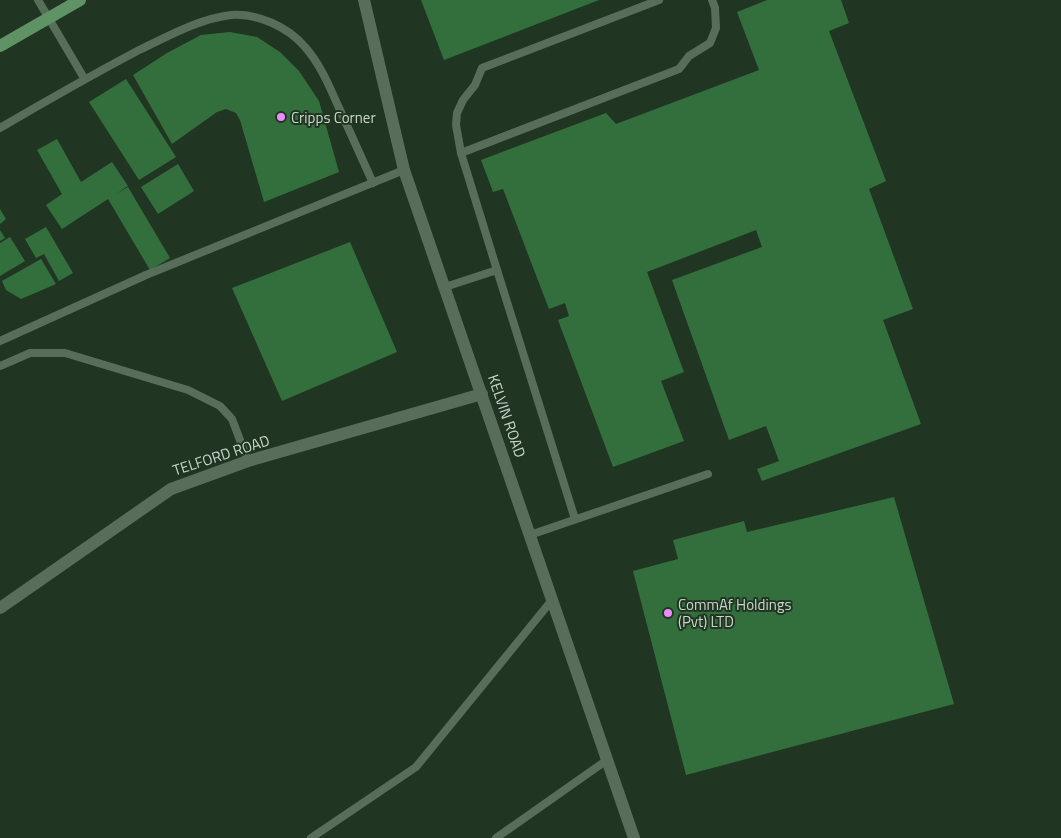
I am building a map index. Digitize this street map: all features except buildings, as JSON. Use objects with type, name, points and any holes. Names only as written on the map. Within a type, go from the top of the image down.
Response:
[{"type":"main road","points":[[0,46],[80,0]]},
{"type":"street","name":"KELVIN ROAD","points":[[364,0],[404,170],[634,838]]},
{"type":"street","name":"TELFORD ROAD","points":[[0,608],[170,489],[248,461],[482,394]]},
{"type":"lane","points":[[38,0],[84,78]]},
{"type":"lane","points":[[575,519],[461,153],[457,113],[463,100],[475,85],[482,68],[659,0]]},
{"type":"lane","points":[[461,153],[679,69],[689,56],[710,43],[716,28],[715,8],[712,0]]},
{"type":"lane","points":[[0,128],[84,78],[186,27],[214,18],[233,15],[250,16],[272,22],[305,46],[322,70],[373,183]]},
{"type":"lane","points":[[1,339],[146,275],[404,170]]},
{"type":"lane","points":[[445,287],[497,270]]},
{"type":"lane","points":[[0,366],[30,353],[66,353],[188,390],[220,406],[232,419],[248,461]]},
{"type":"lane","points":[[530,535],[708,474]]},
{"type":"lane","points":[[311,838],[416,767],[552,600]]},
{"type":"lane","points":[[496,838],[607,760]]},
{"type":"place","name":"Cripps Corner","points":[[281,117]]},
{"type":"place","name":"CommAf Holdings (Pvt) LTD","points":[[668,613]]}]
